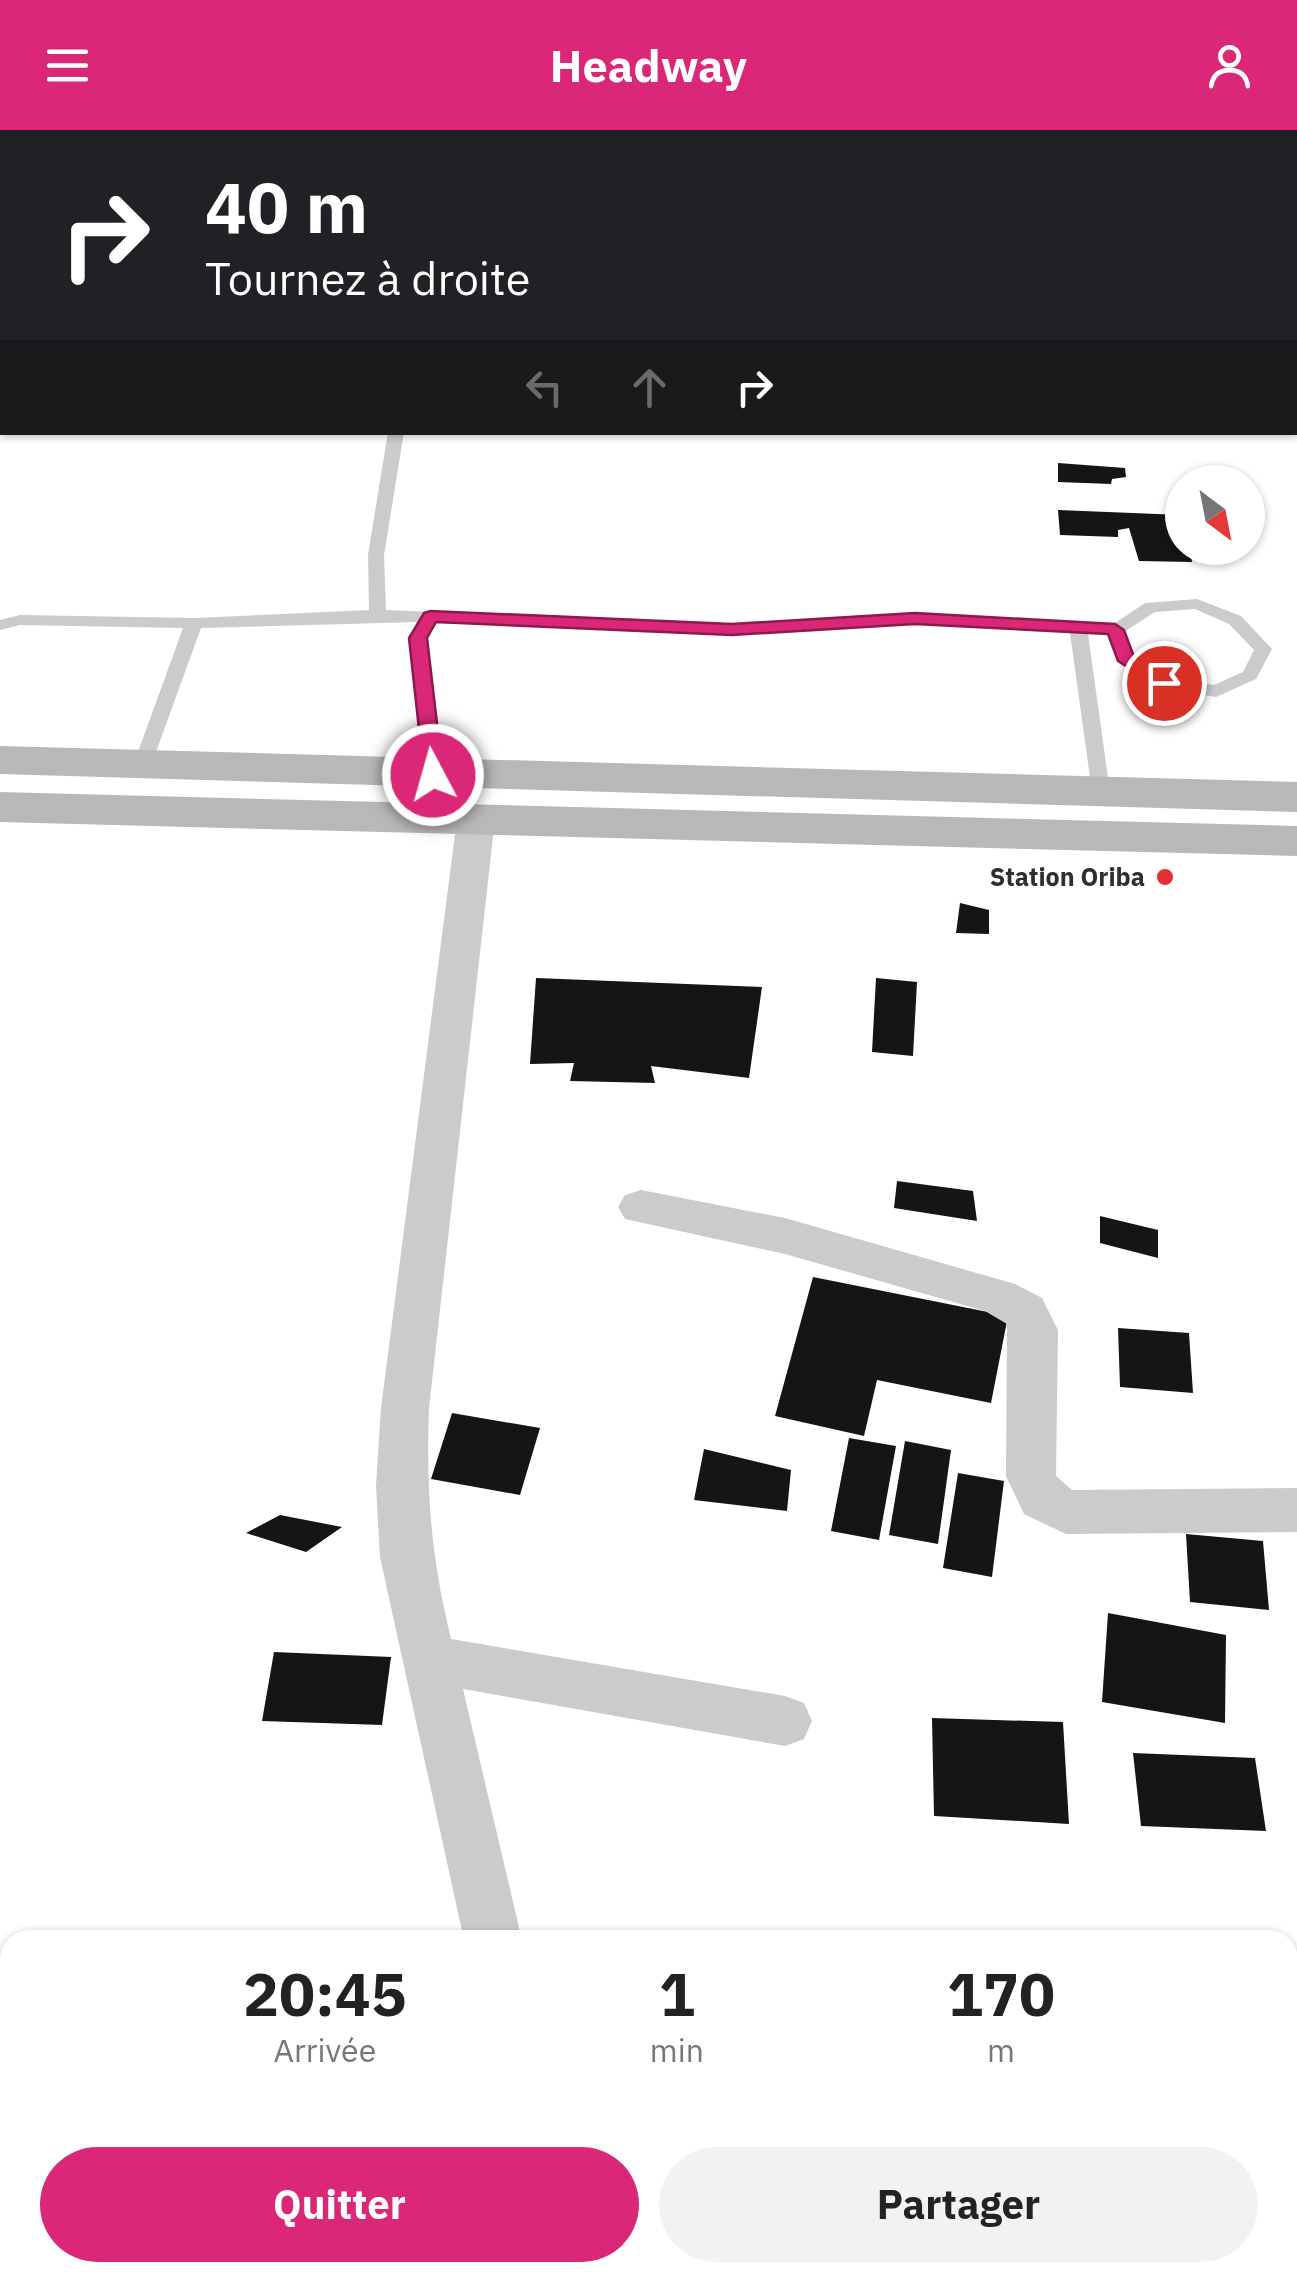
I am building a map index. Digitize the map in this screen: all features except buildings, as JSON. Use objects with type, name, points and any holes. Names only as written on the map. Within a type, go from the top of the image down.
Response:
[{"type":"main road","points":[[0,760],[1297,797]]},
{"type":"main road","points":[[0,807],[1297,841]]},
{"type":"street","points":[[476,819],[432,1210],[404,1408],[401,1486],[406,1557],[490,1930]]},
{"type":"street","points":[[641,1208],[785,1236],[999,1297],[1024,1311],[1034,1330],[1030,1476],[1042,1499],[1066,1512],[1297,1510]]},
{"type":"street","points":[[432,1660],[786,1720]]},
{"type":"lane","points":[[378,615],[376,555],[396,435]]},
{"type":"lane","points":[[0,625],[20,620],[194,623],[378,615],[732,629],[915,618],[1115,630],[1151,607],[1197,604],[1235,620],[1263,649],[1250,676],[1216,690],[1164,683],[1125,657],[1115,630]]},
{"type":"lane","points":[[430,617],[418,638],[433,775]]},
{"type":"lane","points":[[144,762],[194,623]]},
{"type":"lane","points":[[1078,628],[1101,792]]},
{"type":"place","name":"Station Oriba","points":[[1165,877]]},
{"type":"route","points":[[433,775],[418,638],[430,617],[732,629],[915,618],[1115,630],[1125,657],[1164,683]]}]
